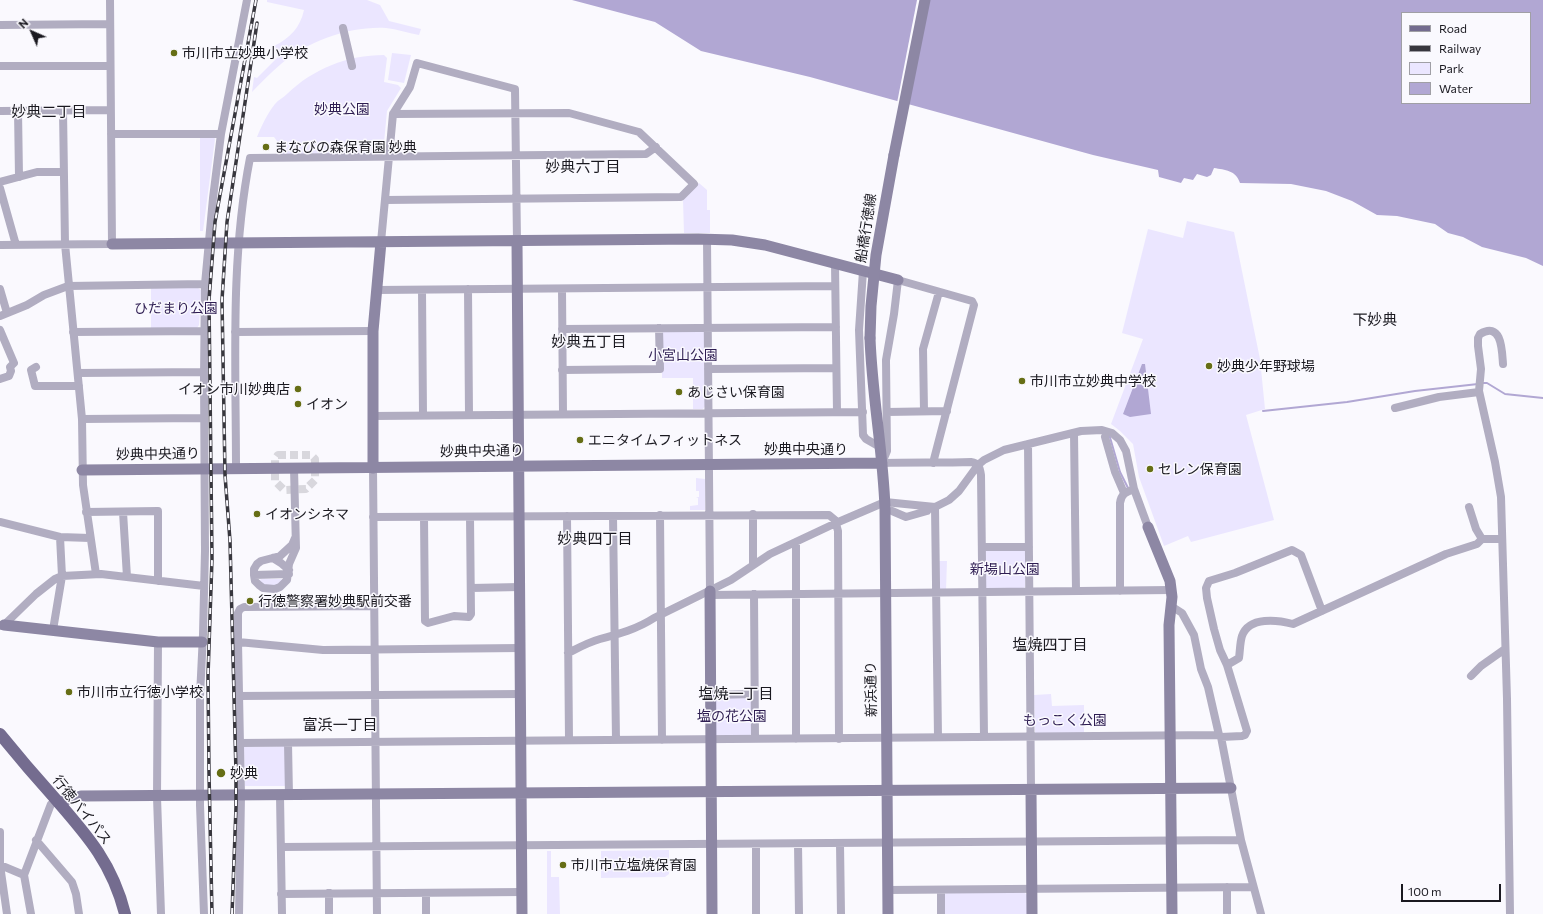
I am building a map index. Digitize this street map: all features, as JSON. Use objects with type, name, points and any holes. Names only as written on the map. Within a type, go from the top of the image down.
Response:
[{"type":"main road","name":"行徳バイパス","points":[[0,734],[88,836],[114,880],[125,914]]},
{"type":"street","points":[[110,0],[112,244]]},
{"type":"street","points":[[204,914],[200,796],[200,696],[204,586],[205,284],[208,244],[221,134],[247,0]]},
{"type":"street","name":"船橋行徳線","points":[[882,463],[871,373],[870,338],[873,279],[882,218],[925,0]]},
{"type":"street","points":[[0,25],[109,24]]},
{"type":"street","points":[[343,30],[351,64]]},
{"type":"street","points":[[377,914],[373,331],[393,114],[410,87],[417,63],[515,89],[522,914]]},
{"type":"street","points":[[0,66],[110,66]]},
{"type":"street","points":[[18,110],[19,177]]},
{"type":"street","points":[[63,110],[64,244],[82,419],[82,470],[86,512],[96,574]]},
{"type":"street","points":[[0,111],[110,110]]},
{"type":"street","points":[[385,200],[681,197],[694,184],[639,132],[569,113],[393,114]]},
{"type":"street","points":[[111,134],[221,134]]},
{"type":"street","points":[[236,469],[235,298],[238,243],[250,158],[646,154],[656,147]]},
{"type":"street","points":[[0,182],[37,172],[64,172]]},
{"type":"street","points":[[0,188],[16,245]]},
{"type":"street","points":[[0,245],[707,239],[732,240],[758,244],[898,280],[972,301],[974,305],[933,463]]},
{"type":"street","points":[[707,239],[712,914]]},
{"type":"street","points":[[835,264],[837,412]]},
{"type":"street","points":[[863,271],[859,330],[860,382],[864,438],[880,447]]},
{"type":"street","points":[[898,280],[886,360],[887,451],[882,463],[973,462],[978,465],[981,475],[984,737]]},
{"type":"street","points":[[0,288],[3,315],[27,305],[44,294],[68,286],[205,284]]},
{"type":"street","points":[[377,290],[835,286]]},
{"type":"street","points":[[562,288],[562,414]]},
{"type":"street","points":[[468,289],[469,415]]},
{"type":"street","points":[[422,290],[423,415]]},
{"type":"street","points":[[924,411],[923,349],[939,292]]},
{"type":"street","points":[[562,328],[836,327]]},
{"type":"street","points":[[562,370],[660,369],[659,328]]},
{"type":"street","points":[[0,330],[14,363],[10,367],[11,371],[9,376],[0,379]]},
{"type":"street","points":[[73,332],[204,331]]},
{"type":"street","points":[[235,332],[373,331]]},
{"type":"street","points":[[1503,364],[1499,337],[1495,332],[1490,331],[1480,334],[1478,338],[1480,379],[1479,392],[1498,476],[1501,497],[1508,706],[1510,914]]},
{"type":"street","points":[[36,367],[31,370],[34,386],[79,386]]},
{"type":"street","points":[[708,369],[836,368]]},
{"type":"street","points":[[78,373],[204,372]]},
{"type":"street","points":[[1396,408],[1439,397],[1479,392]]},
{"type":"street","points":[[887,412],[947,411]]},
{"type":"street","points":[[373,416],[863,412]]},
{"type":"street","points":[[82,419],[204,418]]},
{"type":"street","points":[[892,511],[906,517],[927,511],[949,500],[959,491],[978,465],[984,460],[1004,450],[1074,433],[1102,430],[1112,433],[1120,440],[1126,451],[1134,489],[1170,581],[1171,590],[1169,625],[1172,914]]},
{"type":"street","points":[[1074,433],[1076,591]]},
{"type":"street","points":[[1105,437],[1115,472],[1124,493]]},
{"type":"street","points":[[1028,444],[1032,914]]},
{"type":"street","name":"妙典中央通り","points":[[82,470],[882,463]]},
{"type":"street","name":"新浜通り","points":[[882,463],[885,502],[888,914]]},
{"type":"street","points":[[294,468],[296,548],[289,564],[287,580],[280,587],[270,589],[259,585],[255,581],[254,569],[262,561],[273,558],[286,551],[292,545],[295,538]]},
{"type":"street","points":[[1120,591],[1120,503],[1121,497],[1124,493],[1134,489]]},
{"type":"street","points":[[568,652],[598,639],[615,636],[643,625],[661,615],[710,593],[770,554],[885,502],[933,507]]},
{"type":"street","points":[[933,507],[938,737]]},
{"type":"street","points":[[1469,507],[1476,529],[1482,539]]},
{"type":"street","points":[[86,512],[158,511],[158,580]]},
{"type":"street","points":[[123,512],[127,577]]},
{"type":"street","points":[[374,517],[710,514],[825,514],[833,517],[836,523],[838,593],[839,738]]},
{"type":"street","points":[[753,514],[753,565]]},
{"type":"street","points":[[660,515],[662,740]]},
{"type":"street","points":[[567,516],[569,740]]},
{"type":"street","points":[[613,516],[616,740]]},
{"type":"street","points":[[424,517],[425,621],[428,623],[454,616],[469,616],[471,614],[470,517]]},
{"type":"street","points":[[0,522],[60,537],[90,538]]},
{"type":"street","points":[[53,630],[62,576],[60,537]]},
{"type":"street","points":[[1228,665],[1239,658],[1242,635],[1248,628],[1261,621],[1272,620],[1293,624],[1446,554],[1477,544],[1482,539],[1502,538]]},
{"type":"street","points":[[796,542],[796,739]]},
{"type":"street","points":[[982,547],[1029,547]]},
{"type":"street","points":[[240,744],[938,737],[1242,736],[1245,735],[1247,731],[1228,665],[1220,650],[1207,598],[1206,588],[1209,581],[1235,573],[1292,550],[1301,555],[1322,610]]},
{"type":"street","points":[[273,558],[281,563],[289,572]]},
{"type":"street","points":[[254,575],[289,572]]},
{"type":"street","points":[[2,625],[36,594],[55,579],[62,576],[96,574],[204,586]]},
{"type":"street","points":[[471,588],[520,587]]},
{"type":"street","points":[[710,593],[796,594],[1171,590]]},
{"type":"street","points":[[754,594],[755,739]]},
{"type":"street","points":[[238,914],[241,796],[238,613],[240,609],[244,607],[374,606]]},
{"type":"street","points":[[1171,606],[1182,613],[1194,635],[1220,736],[1241,840],[1261,914]]},
{"type":"street","points":[[2,625],[158,642],[202,642]]},
{"type":"street","points":[[158,642],[158,796],[161,914]]},
{"type":"street","points":[[238,642],[324,650],[520,648]]},
{"type":"street","points":[[1471,676],[1480,666],[1505,649]]},
{"type":"street","points":[[239,696],[520,694]]},
{"type":"street","points":[[711,695],[754,694]]},
{"type":"street","points":[[282,914],[281,847],[288,743]]},
{"type":"street","points":[[31,914],[24,875],[36,840],[51,804],[81,796],[285,796],[1231,788]]},
{"type":"street","points":[[0,832],[0,865],[6,914]]},
{"type":"street","points":[[36,840],[72,882],[76,894],[79,914]]},
{"type":"street","points":[[281,847],[1241,840]]},
{"type":"street","points":[[756,844],[756,914]]},
{"type":"street","points":[[798,844],[798,914]]},
{"type":"street","points":[[840,844],[841,914]]},
{"type":"street","points":[[0,865],[24,875]]},
{"type":"street","points":[[888,890],[1253,887]]},
{"type":"street","points":[[1227,888],[1227,914]]},
{"type":"street","points":[[941,890],[941,914]]},
{"type":"street","points":[[281,894],[522,892]]},
{"type":"street","points":[[329,893],[329,914]]},
{"type":"street","points":[[426,893],[426,914]]},
{"type":"green space","points":[[267,0],[367,0],[380,5],[389,21],[421,29],[419,35],[386,28],[372,28],[344,32],[330,37],[304,48],[292,56],[273,71],[252,92],[254,77],[257,78],[281,54],[274,46],[285,40],[294,32],[300,22],[304,10],[267,2]]},
{"type":"green space","points":[[392,53],[411,55],[404,83],[388,80]]},
{"type":"green space","name":"妙典公園","points":[[384,55],[387,58],[384,82],[398,85],[401,88],[387,111],[383,153],[282,154],[282,148],[274,137],[257,137],[275,104],[308,77],[331,65],[344,61]]},
{"type":"green space","points":[[200,136],[213,136],[215,139],[203,231],[200,231]]},
{"type":"green space","points":[[699,183],[707,190],[707,210],[710,210],[710,233],[684,233],[683,200]]},
{"type":"green space","points":[[1187,221],[1234,232],[1260,359],[1265,409],[1246,415],[1274,520],[1191,542],[1188,536],[1164,546],[1139,477],[1133,444],[1111,424],[1143,339],[1122,333],[1148,229],[1183,238]]},
{"type":"green space","name":"ひだまり公園","points":[[151,288],[198,288],[201,290],[199,325],[197,328],[151,328]]},
{"type":"green space","name":"小宮山公園","points":[[664,331],[703,331],[705,333],[705,406],[703,409],[693,409],[693,378],[662,378],[662,333]]},
{"type":"green space","points":[[696,478],[705,479],[705,510],[690,510],[690,506],[698,505],[698,498],[696,497],[699,497],[699,491],[696,491]]},
{"type":"green space","name":"新場山公園","points":[[984,551],[1025,551],[1025,587],[1022,589],[988,590],[985,587]]},
{"type":"green space","points":[[938,561],[947,561],[946,590],[940,590],[938,588]]},
{"type":"green space","points":[[261,579],[281,579],[283,581],[280,584],[268,587],[259,581]]},
{"type":"green space","name":"もっこく公園","points":[[1051,694],[1052,706],[1084,705],[1084,734],[1037,735],[1035,732],[1034,695]]},
{"type":"green space","name":"塩の花公園","points":[[716,696],[751,698],[752,733],[749,736],[717,737],[714,734]]},
{"type":"green space","points":[[285,746],[287,786],[245,786],[244,747]]},
{"type":"green space","points":[[669,850],[669,874],[665,877],[601,878],[601,851]]},
{"type":"green space","points":[[547,851],[551,851],[551,877],[559,877],[560,914],[547,914]]},
{"type":"green space","points":[[1024,892],[1028,896],[1028,914],[944,914],[944,895],[946,893]]},
{"type":"water","points":[[572,0],[1543,0],[1543,266],[1526,258],[1482,247],[1463,237],[1448,233],[1435,224],[1397,216],[1377,215],[1352,201],[1326,191],[1291,184],[1240,183],[1236,175],[1230,171],[1214,168],[1211,175],[1207,177],[1197,174],[1193,180],[1184,178],[1181,183],[1159,177],[1158,170],[1093,155],[810,77],[701,51],[655,22]]},
{"type":"water","points":[[1142,364],[1145,364],[1151,414],[1130,417],[1123,414]]},
{"type":"pier","points":[[917,0],[929,0],[908,106],[897,103]]},
{"type":"waterway","points":[[1482,383],[1487,383],[1505,394],[1543,398]]},
{"type":"waterway","points":[[1263,411],[1347,402],[1415,391],[1478,384]]},
{"type":"waterway","points":[[1109,434],[1120,472],[1128,488]]},
{"type":"tunnel","points":[[278,455],[311,455],[315,459],[315,480],[306,489],[284,490],[275,481],[275,459],[278,455]]},
{"type":"railway","points":[[212,914],[208,676],[212,559],[209,300],[215,222],[256,0]]},
{"type":"railway","points":[[232,914],[236,773],[230,541],[225,475],[222,300],[227,222],[257,23]]},
{"type":"place","name":"市川市立妙典小学校","points":[[174,53]]},
{"type":"place","name":"まなびの森保育園 妙典","points":[[266,147]]},
{"type":"place","name":"妙典少年野球場","points":[[1209,366]]},
{"type":"place","name":"市川市立妙典中学校","points":[[1022,381]]},
{"type":"place","name":"イオン市川妙典店","points":[[298,389]]},
{"type":"place","name":"あじさい保育園","points":[[679,392]]},
{"type":"place","name":"イオン","points":[[298,404]]},
{"type":"place","name":"エニタイムフィットネス","points":[[580,440]]},
{"type":"place","name":"セレン保育園","points":[[1150,469]]},
{"type":"place","name":"イオンシネマ","points":[[257,514]]},
{"type":"place","name":"行徳警察署妙典駅前交番","points":[[250,601]]},
{"type":"place","name":"市川市立行徳小学校","points":[[69,692]]},
{"type":"place","name":"妙典","points":[[221,773]]},
{"type":"place","name":"市川市立塩焼保育園","points":[[563,865]]},
{"type":"district","name":"妙典二丁目","points":[[49,112]]},
{"type":"district","name":"妙典六丁目","points":[[583,167]]},
{"type":"district","name":"下妙典","points":[[1375,320]]},
{"type":"district","name":"妙典五丁目","points":[[589,342]]},
{"type":"district","name":"妙典四丁目","points":[[595,539]]},
{"type":"district","name":"塩焼四丁目","points":[[1050,645]]},
{"type":"district","name":"塩焼一丁目","points":[[736,694]]},
{"type":"district","name":"富浜一丁目","points":[[340,725]]}]
